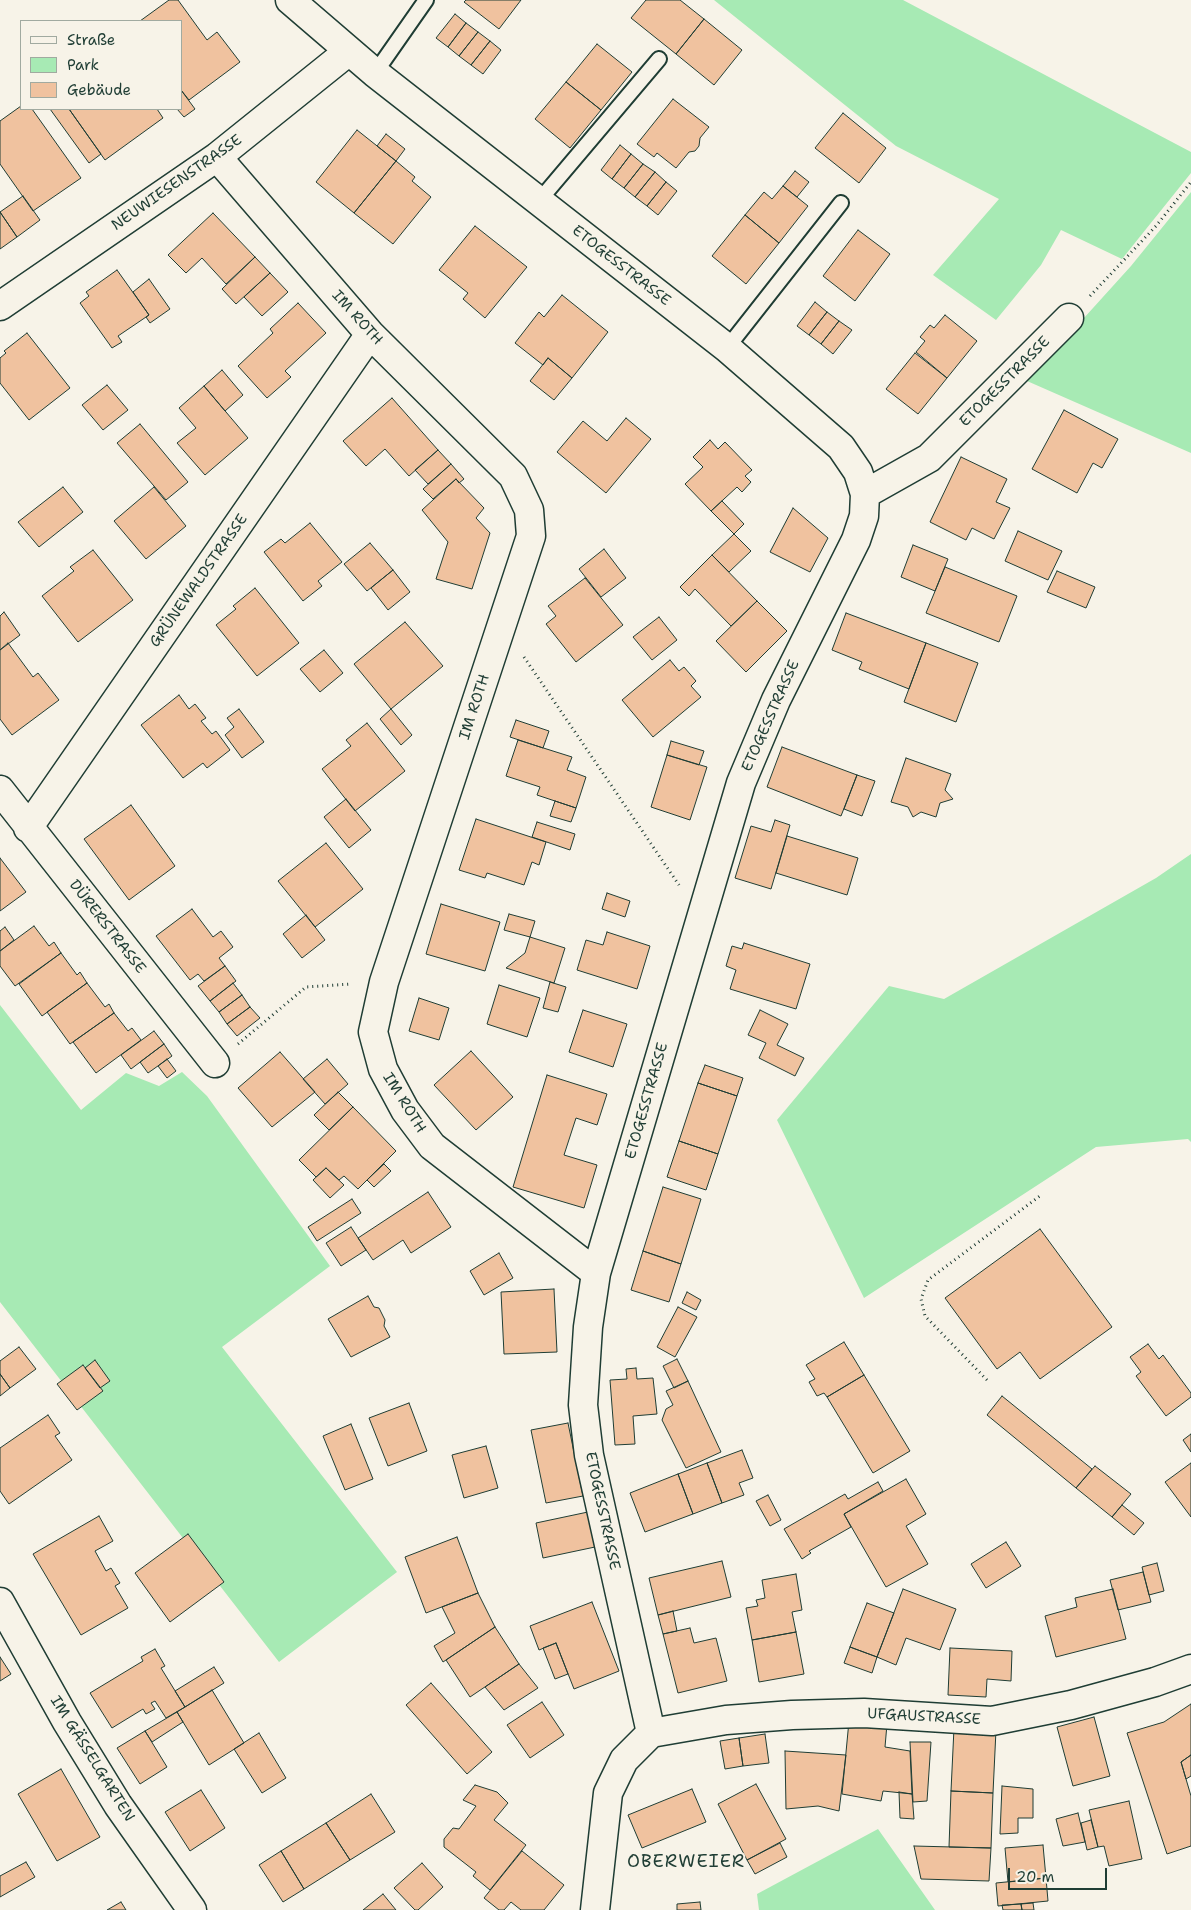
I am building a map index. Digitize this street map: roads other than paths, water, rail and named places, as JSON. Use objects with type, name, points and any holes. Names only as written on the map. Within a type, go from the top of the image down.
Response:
[{"type":"street","name":"ETOGESSTRASSE","points":[[290,0],[375,73],[727,348],[841,447],[858,472],[865,494],[864,516],[856,540],[780,692],[742,783],[700,917],[596,1273],[588,1327],[583,1405],[589,1455],[651,1733]]},
{"type":"street","name":"NEUWIESENSTRASSE","points":[[0,306],[217,157],[349,51]]},
{"type":"street","name":"IM ROTH","points":[[217,157],[370,334],[512,476],[529,510],[531,536],[384,982],[372,1032],[383,1070],[405,1110],[432,1146],[596,1273]]},
{"type":"street","name":"ETOGESSTRASSE","points":[[865,494],[929,458],[1069,318]]},
{"type":"street","name":"GRÜNEWALDSTRASSE","points":[[28,828],[370,334]]},
{"type":"street","name":"DÜRERSTRASSE","points":[[0,790],[28,828],[215,1063]]},
{"type":"street","name":"IM GÄSSELGARTEN","points":[[0,1602],[67,1722],[118,1805],[192,1910]]},
{"type":"street","name":"UFGAUSTRASSE","points":[[651,1733],[726,1720],[792,1715],[864,1713],[992,1721],[1072,1705],[1155,1682],[1191,1669]]},
{"type":"street","points":[[596,1910],[608,1793],[624,1760],[651,1733]]},
{"type":"lane","points":[[375,73],[426,0]]},
{"type":"lane","points":[[538,202],[659,59]]},
{"type":"lane","points":[[727,348],[841,203]]},
{"type":"district","name":"OBERWEIER","points":[[686,1862]]}]
